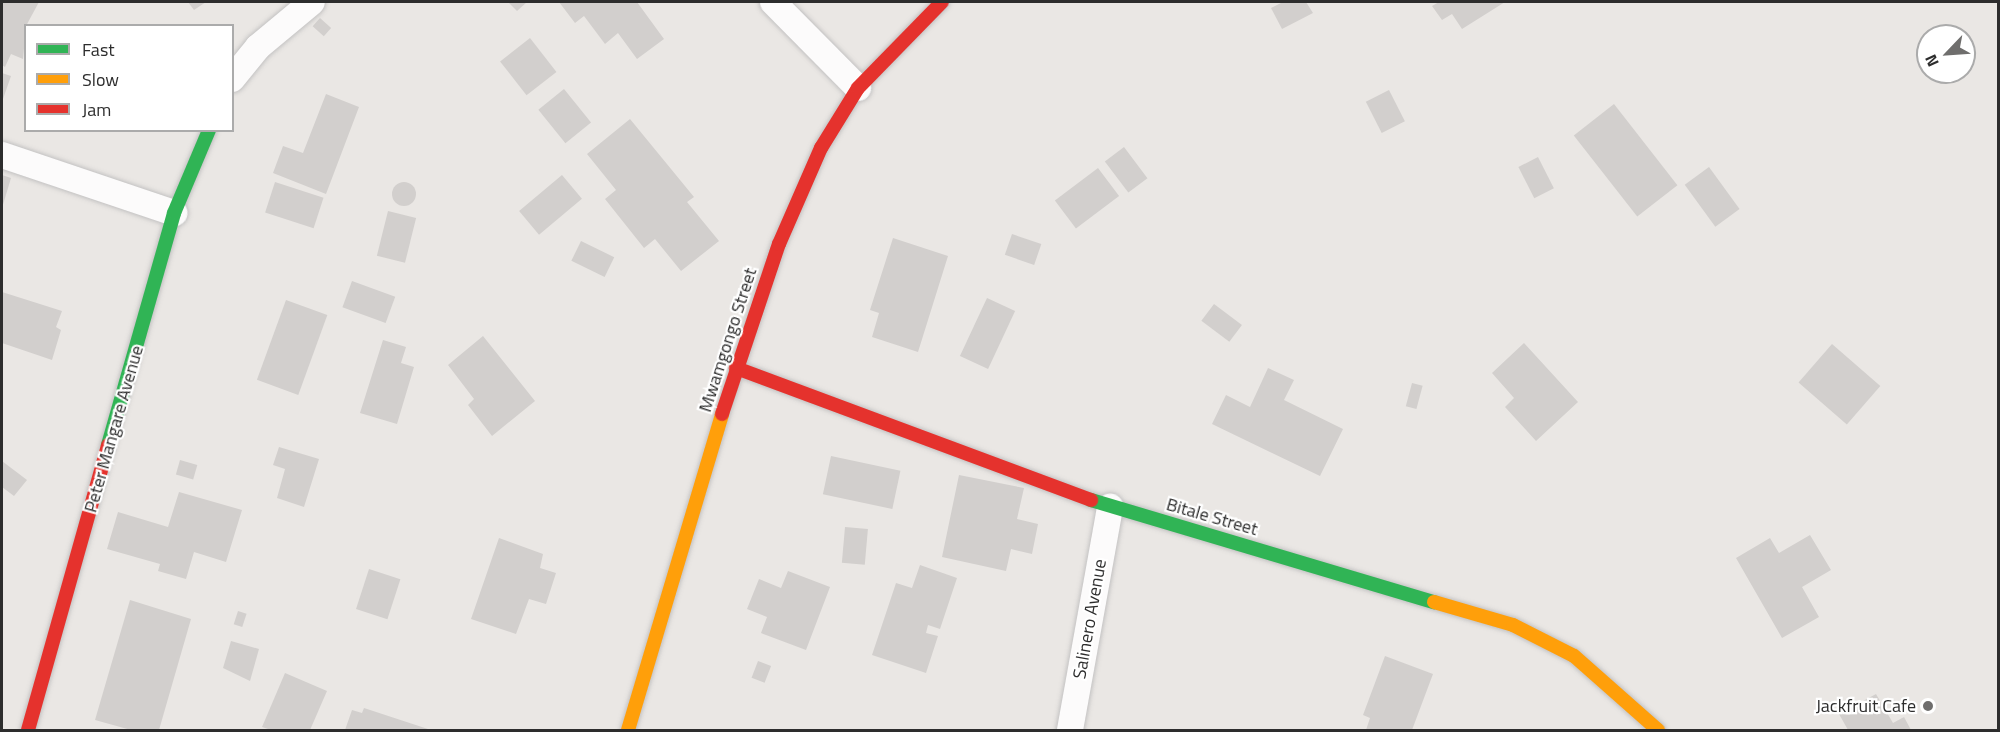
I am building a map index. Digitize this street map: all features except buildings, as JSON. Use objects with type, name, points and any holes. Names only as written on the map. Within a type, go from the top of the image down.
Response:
[{"type":"street","points":[[234,77],[258,47],[312,2]]},
{"type":"street","points":[[773,2],[858,88]]},
{"type":"street","name":"Mwamgongo Street","points":[[628,730],[736,368],[779,244],[821,148],[858,88],[942,2]]},
{"type":"street","name":"Peter Mangare Avenue","points":[[28,730],[174,213],[208,132]]},
{"type":"street","points":[[2,155],[174,213]]},
{"type":"street","name":"Bitale Street","points":[[736,368],[1110,507],[1513,625],[1574,656],[1623,695],[1658,730]]},
{"type":"street","name":"Salinero Avenue","points":[[1070,730],[1110,507]]},
{"type":"traffic: fast","points":[[108,445],[174,213],[208,132]]},
{"type":"traffic: fast","points":[[1091,500],[1434,602]]},
{"type":"traffic: slow","points":[[628,730],[722,414]]},
{"type":"traffic: slow","points":[[1434,602],[1513,625],[1574,656],[1658,730]]},
{"type":"traffic: jam","points":[[722,414],[779,244],[821,148],[858,88],[942,2]]},
{"type":"traffic: jam","points":[[736,368],[1091,500]]},
{"type":"traffic: jam","points":[[28,730],[108,445]]},
{"type":"place","name":"Jackfruit Cafe","points":[[1928,706]]}]
